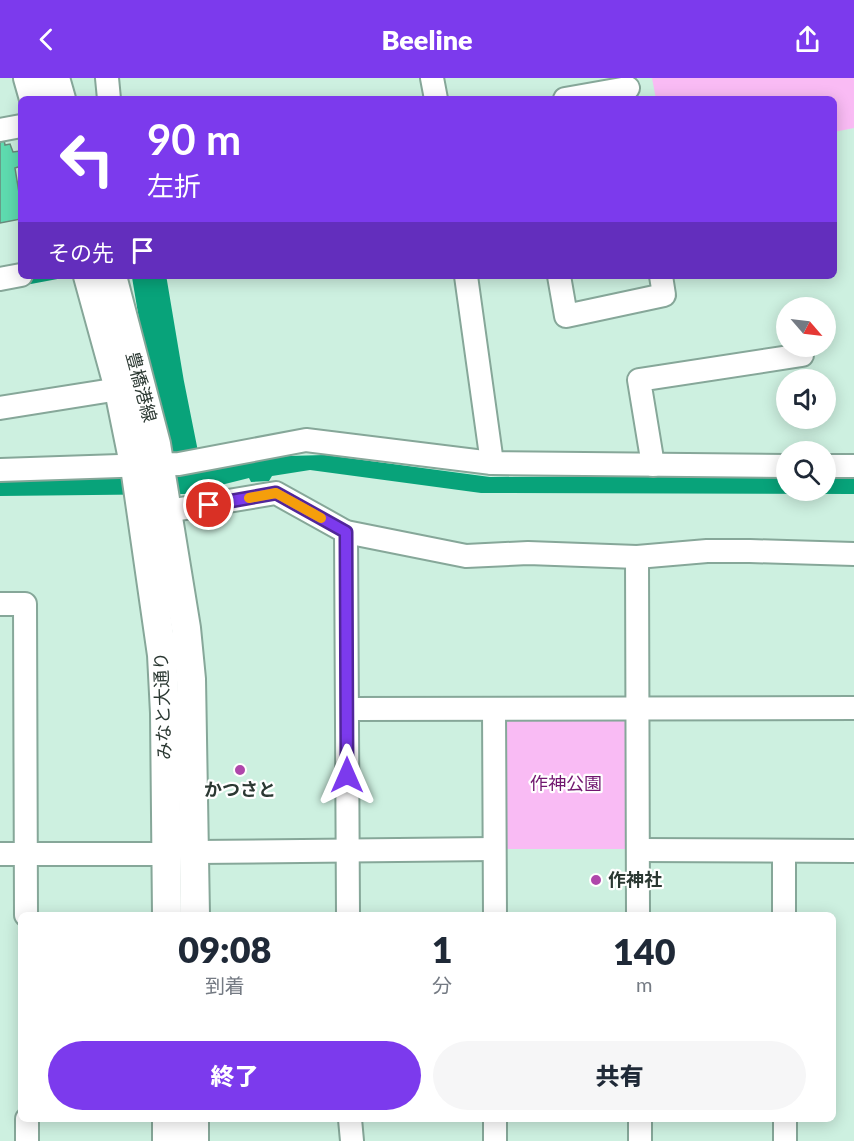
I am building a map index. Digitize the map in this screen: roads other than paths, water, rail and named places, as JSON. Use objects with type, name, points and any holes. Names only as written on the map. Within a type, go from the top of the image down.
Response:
[{"type":"main road","points":[[28,78],[33,96]]},
{"type":"main road","points":[[55,78],[60,96]]},
{"type":"main road","name":"豊橋港線","points":[[89,279],[119,389],[149,482]]},
{"type":"main road","name":"豊橋港線","points":[[113,279],[149,482]]},
{"type":"main road","name":"みなと大通り","points":[[149,482],[186,628],[191,680],[196,852],[195,912]]},
{"type":"main road","name":"みなと大通り","points":[[149,482],[162,656],[167,912]]},
{"type":"main road","points":[[167,1122],[167,1141]]},
{"type":"main road","points":[[194,1122],[194,1141]]},
{"type":"street","points":[[107,78],[109,96]]},
{"type":"street","points":[[432,78],[435,96]]},
{"type":"street","points":[[582,96],[628,88]]},
{"type":"street","points":[[0,130],[18,127]]},
{"type":"street","points":[[0,279],[18,276]]},
{"type":"street","points":[[466,279],[492,463]]},
{"type":"street","points":[[560,279],[566,316],[664,295],[661,279]]},
{"type":"street","points":[[653,465],[639,380],[789,357]]},
{"type":"street","points":[[0,408],[119,389]]},
{"type":"street","points":[[149,482],[179,464],[306,440],[492,463],[776,466]]},
{"type":"street","points":[[836,466],[854,466]]},
{"type":"street","points":[[0,470],[276,493],[346,532],[466,556],[528,553],[637,557],[707,551],[854,554]]},
{"type":"street","points":[[346,532],[348,912]]},
{"type":"street","points":[[637,557],[638,912]]},
{"type":"street","points":[[0,604],[25,604],[26,912]]},
{"type":"street","points":[[347,709],[854,708]]},
{"type":"street","points":[[494,709],[495,912]]},
{"type":"street","points":[[196,852],[494,849]]},
{"type":"street","points":[[638,850],[854,851]]},
{"type":"street","points":[[784,852],[784,912]]},
{"type":"street","points":[[0,854],[166,854]]},
{"type":"street","points":[[27,1122],[27,1141]]},
{"type":"street","points":[[350,1122],[352,1141]]},
{"type":"street","points":[[495,1122],[495,1141]]},
{"type":"street","points":[[640,1122],[640,1141]]},
{"type":"street","points":[[785,1122],[785,1141]]},
{"type":"waterway","points":[[25,282],[41,279]]},
{"type":"waterway","points":[[150,279],[181,453]]},
{"type":"place","name":"かつさと","points":[[240,770]]},
{"type":"place","name":"作神社","points":[[596,880]]},
{"type":"park label","name":"作神公園","points":[[566,784]]}]
